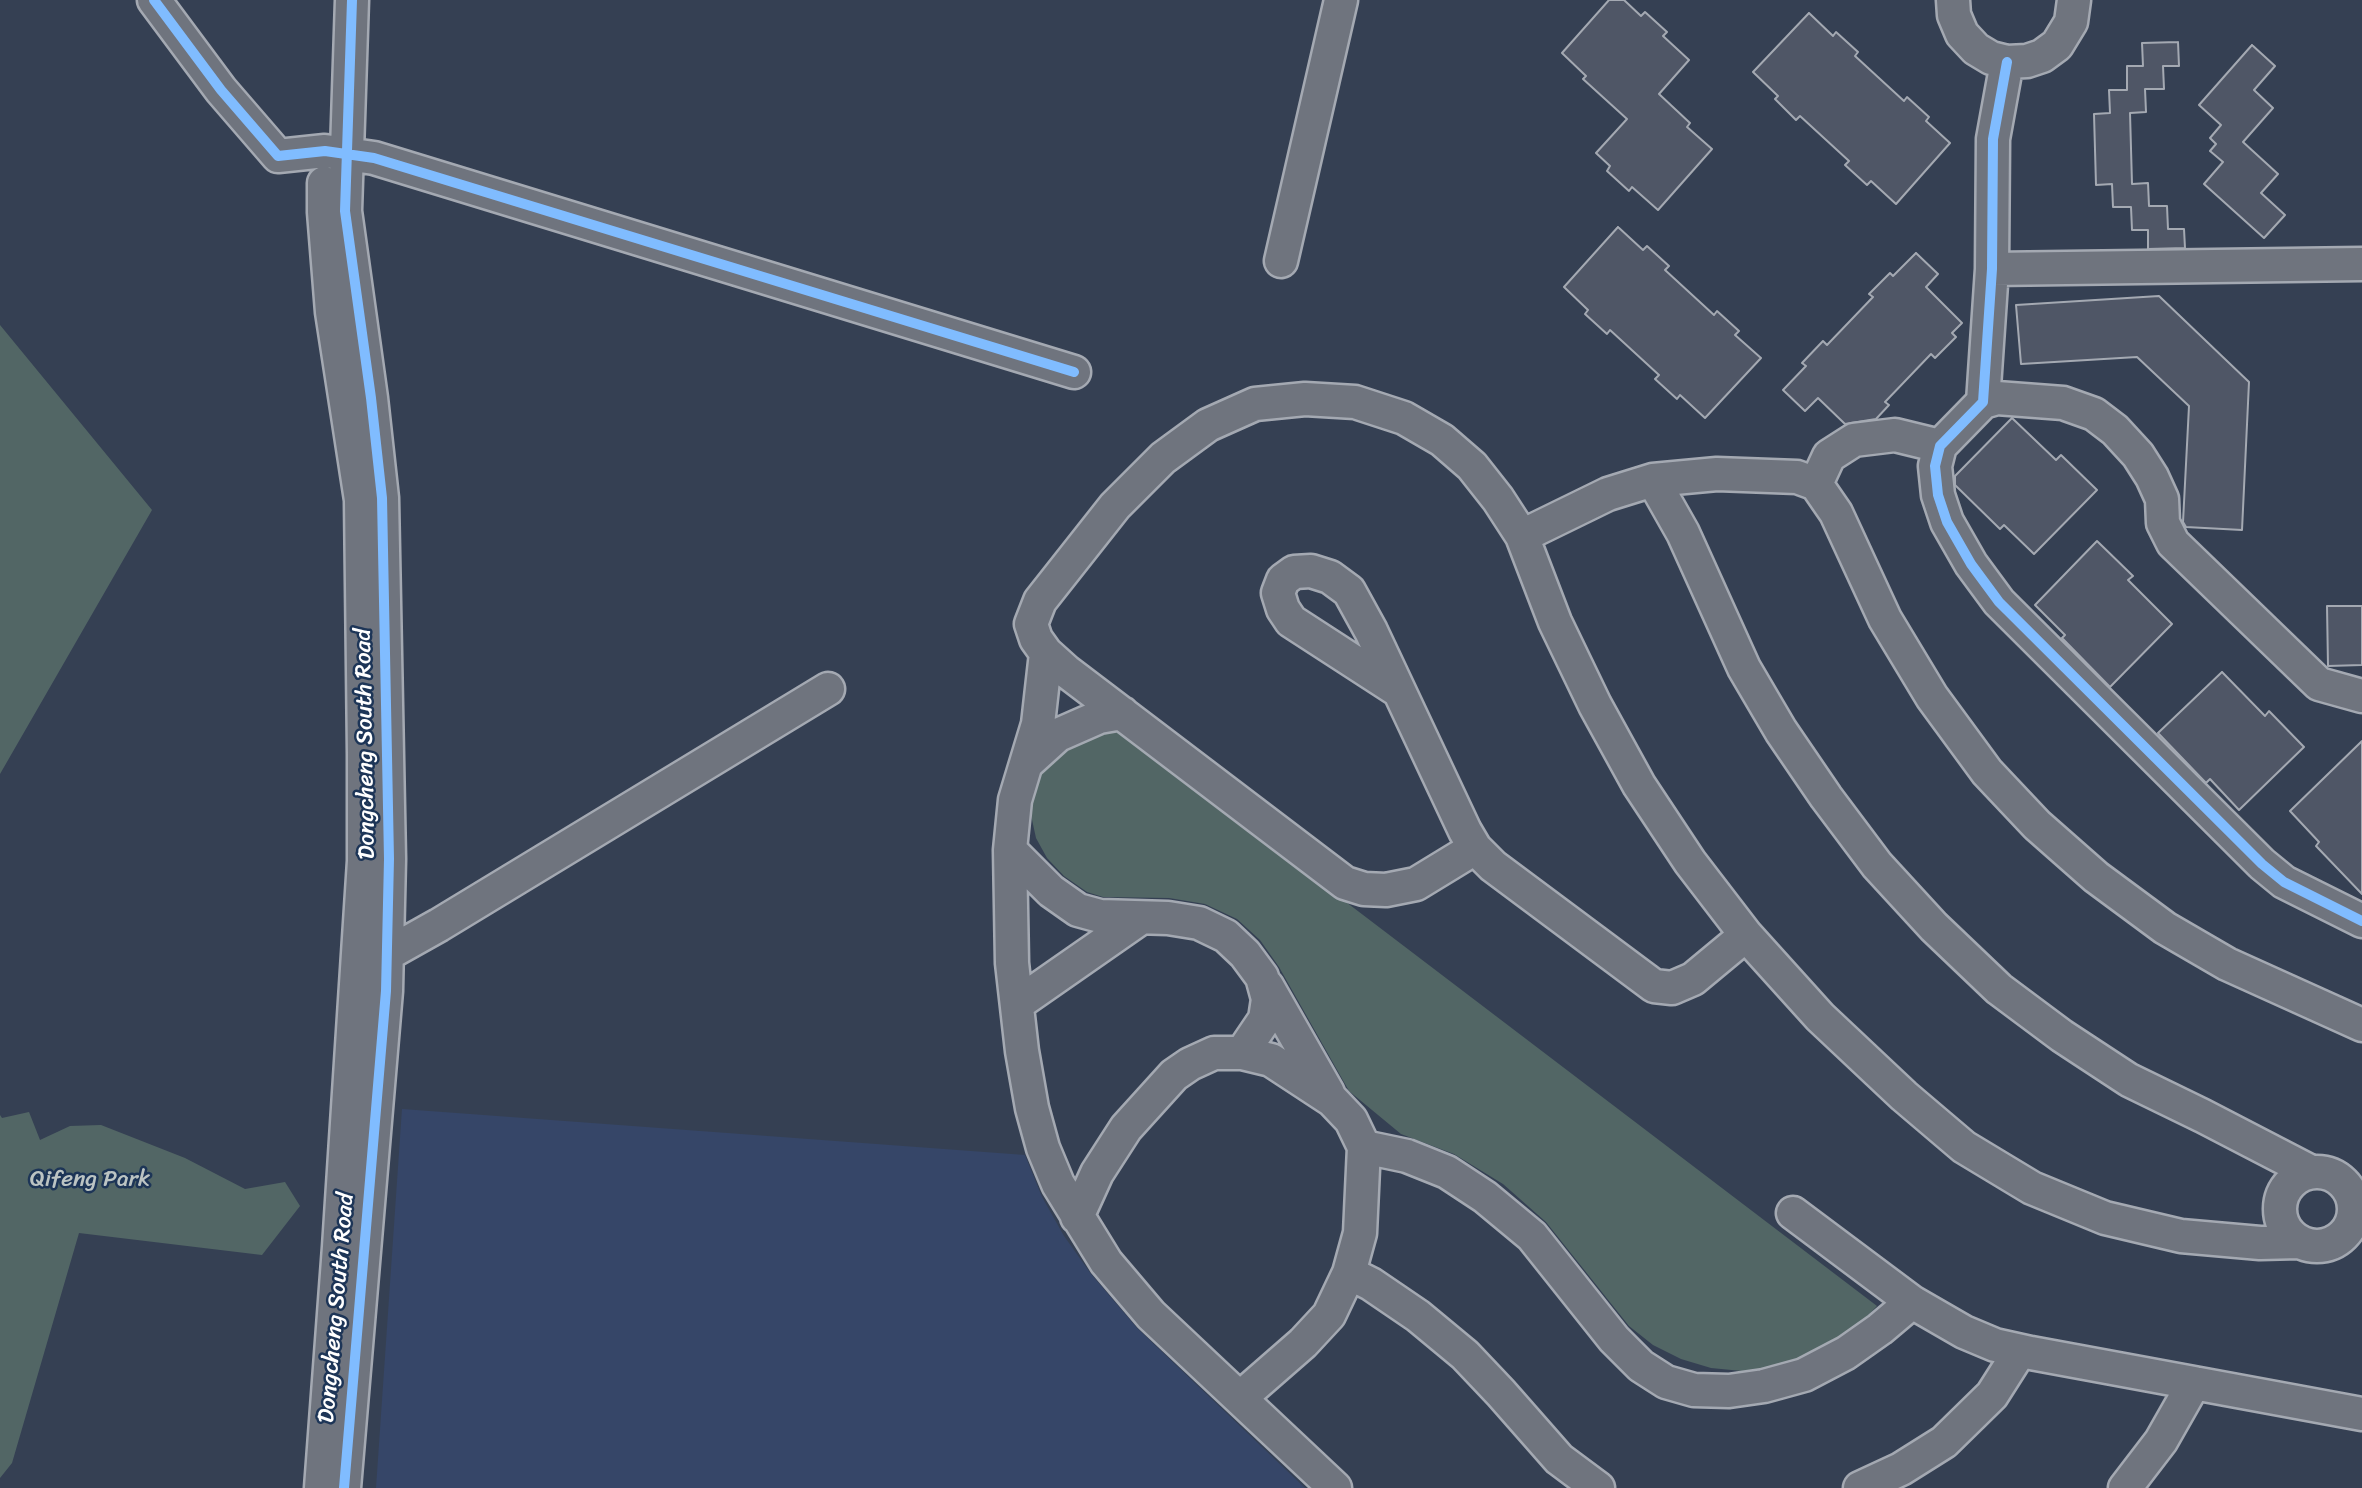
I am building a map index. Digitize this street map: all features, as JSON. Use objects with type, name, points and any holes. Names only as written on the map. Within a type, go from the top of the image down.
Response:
[{"type":"street","points":[[154,0],[221,90],[278,156],[336,152],[374,158],[1074,372]]},
{"type":"street","name":"Dongcheng South Road","points":[[330,0],[336,152],[371,398],[382,498],[389,859],[386,991],[344,1488]]},
{"type":"street","name":"Dongcheng South Road","points":[[321,1488],[364,861],[361,500],[332,312],[324,212],[336,152],[352,0]]},
{"type":"street","points":[[1281,261],[1341,0]]},
{"type":"street","points":[[1953,0],[1954,15],[1962,34],[1976,49],[1991,58],[2007,62],[2027,61],[2042,56],[2057,45],[2071,22],[2074,0]]},
{"type":"street","points":[[1983,402],[1992,269],[1993,139],[2007,62]]},
{"type":"street","points":[[1992,269],[2362,264]]},
{"type":"street","points":[[2362,696],[2319,684],[2173,543],[2162,523],[2162,499],[2152,477],[2138,455],[2115,430],[2094,414],[2063,403],[1997,398],[1983,402],[1940,446],[1934,466],[1938,495],[1947,522],[1971,565],[1999,602],[2262,864],[2284,882],[2362,921]]},
{"type":"street","points":[[1475,848],[1416,884],[1386,890],[1364,889],[1345,883],[1046,653],[1036,639],[1031,625],[1040,601],[1115,506],[1163,458],[1208,425],[1255,404],[1305,399],[1355,402],[1404,418],[1442,440],[1472,467],[1498,499],[1522,536],[1555,622],[1595,705],[1639,785],[1690,862],[1746,935],[1820,1017],[1904,1096],[1964,1147],[2032,1188],[2105,1217],[2181,1236],[2260,1242],[2299,1241]]},
{"type":"street","points":[[1816,484],[1829,456],[1854,440],[1895,435],[1940,446]]},
{"type":"street","points":[[1522,536],[1608,494],[1653,480],[1717,474],[1797,477],[1816,484],[1836,513],[1885,620],[1932,697],[1987,772],[2037,825],[2096,877],[2165,928],[2227,964],[2362,1025]]},
{"type":"street","points":[[1653,480],[1683,533],[1744,668],[1781,731],[1877,865],[1934,927],[1999,989],[2062,1036],[2129,1080],[2311,1172]]},
{"type":"street","points":[[1046,653],[1038,724],[1015,800],[1010,850],[1012,963],[1021,1051],[1043,1148],[1058,1184],[1106,1262],[1151,1315],[1335,1488]]},
{"type":"street","points":[[357,969],[387,955],[828,689]]},
{"type":"street","points":[[1399,691],[1475,848],[1493,866],[1654,986],[1672,988],[1693,979],[1746,935]]},
{"type":"street","points":[[1025,765],[1058,735],[1099,717],[1122,713]]},
{"type":"street","points":[[1010,850],[1051,891],[1078,910],[1100,916],[1168,918],[1199,923],[1226,936],[1245,954],[1262,977],[1332,1101]]},
{"type":"street","points":[[1017,1004],[1139,919]]},
{"type":"street","points":[[1241,1053],[1265,1019],[1268,999],[1262,977]]},
{"type":"street","points":[[1077,1217],[1097,1173],[1126,1128],[1174,1075],[1214,1053],[1241,1053],[1271,1060],[1332,1101],[1351,1120],[1364,1147],[1360,1233],[1349,1273],[1329,1315],[1303,1343],[1240,1398]]},
{"type":"street","points":[[1364,1147],[1407,1156],[1447,1172],[1485,1197],[1532,1236],[1614,1339],[1641,1366],[1666,1382],[1694,1390],[1729,1391],[1764,1386],[1804,1375],[1846,1353],[1912,1302]]},
{"type":"street","points":[[2323,1172],[2352,1184],[2354,1216],[2346,1233],[2332,1244],[2309,1246],[2290,1234],[2283,1225],[2280,1214],[2284,1192],[2300,1176],[2323,1172]]},
{"type":"street","points":[[1793,1213],[1912,1302],[1964,1332],[1995,1345],[2362,1414]]},
{"type":"street","points":[[2332,1244],[2362,1250]]},
{"type":"street","points":[[1349,1273],[1371,1284],[1418,1316],[1465,1355],[1559,1459],[1598,1488]]},
{"type":"street","points":[[1860,1488],[1901,1469],[1944,1442],[1992,1395],[2020,1351]]},
{"type":"street","points":[[2125,1488],[2161,1441],[2194,1383]]},
{"type":"shaded area","points":[[402,1109],[1025,1155],[1042,1197],[1064,1236],[1091,1274],[1137,1328],[1305,1488],[376,1488]]},
{"type":"green space","points":[[0,325],[152,510],[0,774]]},
{"type":"green space","points":[[1116,727],[1877,1306],[1855,1329],[1831,1347],[1803,1360],[1773,1369],[1742,1371],[1711,1368],[1681,1359],[1653,1345],[1629,1326],[1546,1222],[1503,1184],[1454,1154],[1401,1134],[1349,1091],[1279,967],[1260,940],[1237,919],[1205,904],[1169,898],[1103,897],[1087,892],[1064,876],[1047,858],[1036,838],[1031,815],[1032,792],[1040,771],[1054,752]]},
{"type":"green space","name":"Qifeng Park","points":[[29,1112],[40,1140],[70,1126],[101,1125],[185,1158],[245,1189],[285,1182],[300,1206],[262,1255],[79,1233],[12,1463],[0,1478],[0,1115],[2,1118]]},
{"type":"building","points":[[1609,0],[1624,0],[1641,16],[1645,12],[1667,32],[1663,36],[1689,60],[1659,94],[1690,123],[1687,127],[1712,149],[1658,210],[1632,187],[1629,191],[1607,171],[1610,166],[1596,153],[1627,119],[1583,79],[1586,76],[1562,53]]},
{"type":"building","points":[[1809,13],[1833,36],[1836,32],[1858,52],[1855,56],[1904,101],[1907,97],[1929,117],[1926,121],[1950,143],[1896,204],[1871,181],[1867,185],[1845,165],[1849,161],[1800,116],[1796,120],[1775,99],[1778,96],[1753,72]]},
{"type":"building","points":[[2178,42],[2179,66],[2163,66],[2164,89],[2145,89],[2146,112],[2130,113],[2132,184],[2148,183],[2149,206],[2167,206],[2168,229],[2184,229],[2185,248],[2148,249],[2148,230],[2132,230],[2131,207],[2113,207],[2112,184],[2096,185],[2094,114],[2110,113],[2109,90],[2127,90],[2127,66],[2143,66],[2142,43]]},
{"type":"building","points":[[2252,45],[2275,66],[2254,90],[2273,108],[2243,142],[2278,174],[2261,193],[2285,215],[2264,238],[2204,184],[2223,162],[2210,151],[2216,144],[2210,138],[2221,125],[2199,105]]},
{"type":"building","points":[[1618,227],[1643,250],[1647,246],[1669,266],[1665,270],[1714,315],[1717,311],[1739,331],[1735,335],[1761,358],[1705,418],[1680,395],[1677,399],[1655,379],[1659,375],[1610,330],[1607,334],[1585,314],[1588,310],[1564,287]]},
{"type":"building","points":[[1916,253],[1938,274],[1926,287],[1962,323],[1952,333],[1956,337],[1935,358],[1931,354],[1885,402],[1889,405],[1876,419],[1845,424],[1818,398],[1805,411],[1783,390],[1806,366],[1802,363],[1823,341],[1827,345],[1873,297],[1869,294],[1890,273],[1893,276]]},
{"type":"building","points":[[2159,296],[2249,382],[2242,530],[2186,527],[2183,522],[2189,406],[2137,357],[2021,364],[2016,305]]},
{"type":"building","points":[[2012,418],[2056,460],[2061,455],[2097,490],[2034,554],[2004,525],[2000,529],[1955,485],[1955,476]]},
{"type":"building","points":[[2097,541],[2133,576],[2128,580],[2172,624],[2110,687],[2062,638],[2065,635],[2035,605]]},
{"type":"building","points":[[2327,606],[2362,606],[2362,665],[2328,666]]},
{"type":"building","points":[[2222,672],[2265,716],[2269,711],[2304,747],[2239,810],[2210,779],[2206,783],[2158,733]]},
{"type":"building","points":[[2362,741],[2362,894],[2316,846],[2319,842],[2290,811]]},
{"type":"cycle path","points":[[154,0],[221,90],[278,156],[325,151],[374,158],[1074,372]]},
{"type":"cycle path","points":[[344,1488],[386,991],[389,859],[382,498],[345,211],[352,0]]},
{"type":"cycle path","points":[[2007,62],[1993,139],[1992,269],[1983,402],[1940,446],[1935,466],[1938,495],[1947,522],[1971,564],[1999,602],[2262,864],[2284,882],[2362,921]]}]
